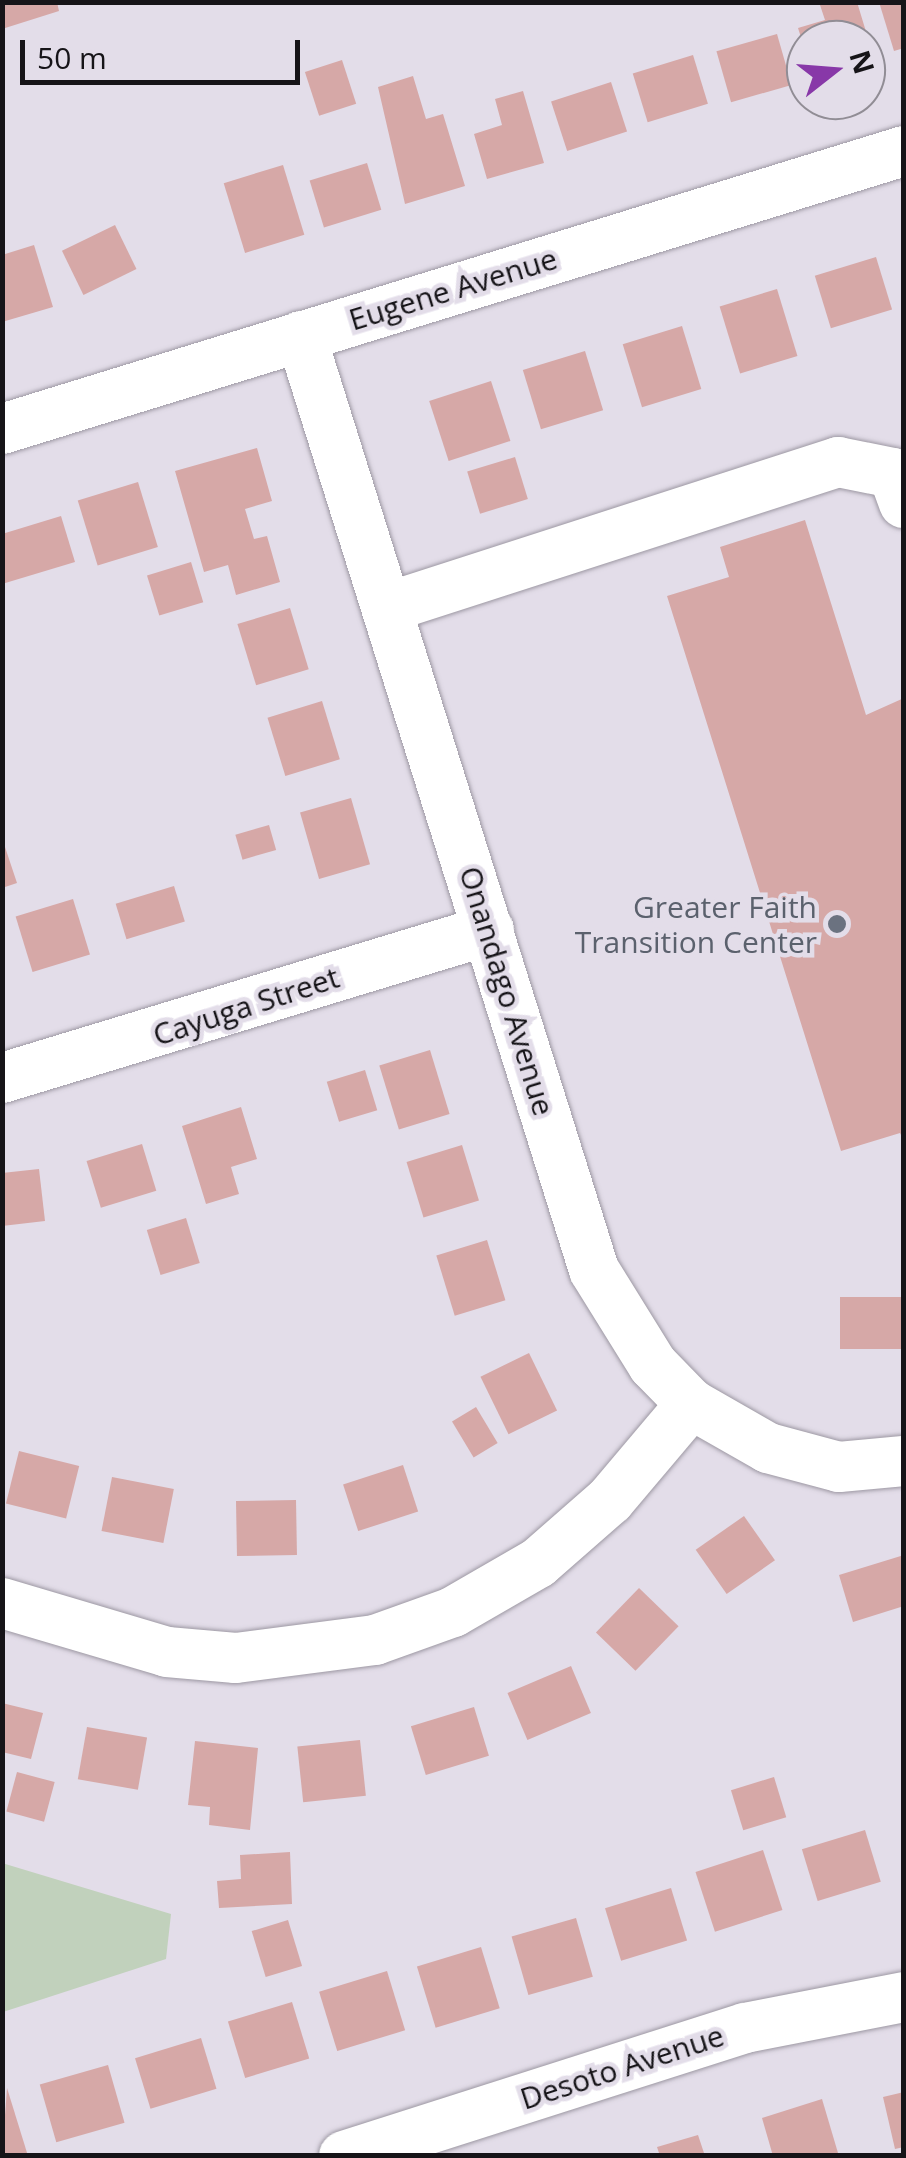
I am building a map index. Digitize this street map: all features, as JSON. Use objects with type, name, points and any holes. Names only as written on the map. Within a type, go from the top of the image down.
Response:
[{"type":"street","name":"Eugene Avenue","points":[[2,429],[904,151]]},
{"type":"street","name":"Onandago Avenue","points":[[302,336],[594,1270],[653,1364],[691,1404],[768,1448],[839,1467],[904,1461]]},
{"type":"street","points":[[388,606],[838,462],[893,474],[904,504]]},
{"type":"street","name":"Cayuga Street","points":[[2,1078],[489,930]]},
{"type":"street","points":[[2,1604],[184,1654],[251,1657],[375,1640],[453,1612],[538,1563],[610,1500],[691,1404]]},
{"type":"street","name":"Desoto Avenue","points":[[344,2156],[745,2028],[904,1997]]},
{"type":"green space","points":[[2,1863],[171,1914],[166,1959],[3,2012]]},
{"type":"building","points":[[2,2],[57,2],[59,11],[2,29]]},
{"type":"building","points":[[819,2],[857,2],[862,20],[825,20]]},
{"type":"building","points":[[879,2],[904,2],[904,48],[894,51]]},
{"type":"building","points":[[777,34],[786,65],[786,87],[731,102],[716,51]]},
{"type":"building","points":[[693,55],[708,104],[648,122],[633,73]]},
{"type":"building","points":[[342,60],[356,104],[319,116],[305,72]]},
{"type":"building","points":[[413,76],[426,119],[443,114],[465,186],[405,204],[378,87]]},
{"type":"building","points":[[611,82],[627,131],[567,151],[551,101]]},
{"type":"building","points":[[523,91],[544,163],[487,179],[474,134],[502,125],[495,99]]},
{"type":"building","points":[[367,163],[381,210],[324,227],[310,181]]},
{"type":"building","points":[[283,165],[304,235],[245,253],[224,183]]},
{"type":"building","points":[[115,225],[136,269],[83,295],[62,251]]},
{"type":"building","points":[[34,245],[53,307],[2,322],[2,255]]},
{"type":"building","points":[[876,257],[892,310],[831,328],[815,276]]},
{"type":"building","points":[[777,289],[797,356],[740,373],[720,307]]},
{"type":"building","points":[[682,326],[701,389],[642,407],[623,344]]},
{"type":"building","points":[[585,351],[603,410],[541,429],[523,370]]},
{"type":"building","points":[[491,381],[510,441],[449,461],[429,401]]},
{"type":"building","points":[[257,448],[272,501],[245,509],[254,539],[267,536],[280,582],[236,595],[228,565],[204,572],[175,471]]},
{"type":"building","points":[[515,457],[528,499],[480,514],[467,472]]},
{"type":"building","points":[[138,482],[158,547],[98,565],[78,500]]},
{"type":"building","points":[[61,516],[75,562],[2,584],[2,534]]},
{"type":"building","name":"Greater Faith Transition Center","points":[[805,520],[866,715],[904,698],[904,1141],[900,1133],[841,1151],[667,596],[729,577],[720,547]]},
{"type":"building","points":[[191,562],[203,602],[159,616],[147,575]]},
{"type":"building","points":[[290,608],[309,669],[256,685],[237,624]]},
{"type":"building","points":[[322,701],[340,759],[285,776],[267,718]]},
{"type":"building","points":[[351,798],[370,864],[319,879],[300,813]]},
{"type":"building","points":[[269,825],[276,850],[243,860],[235,835]]},
{"type":"building","points":[[2,838],[17,883],[2,888]]},
{"type":"building","points":[[174,886],[185,921],[126,939],[116,904]]},
{"type":"building","points":[[73,899],[90,954],[33,972],[16,917]]},
{"type":"building","points":[[430,1050],[450,1114],[399,1130],[379,1065]]},
{"type":"building","points":[[365,1070],[377,1110],[339,1122],[327,1082]]},
{"type":"building","points":[[241,1107],[257,1159],[231,1167],[239,1194],[206,1204],[182,1126]]},
{"type":"building","points":[[142,1144],[156,1191],[101,1208],[87,1161]]},
{"type":"building","points":[[462,1145],[479,1200],[423,1217],[407,1162]]},
{"type":"building","points":[[39,1169],[45,1221],[2,1226],[2,1173]]},
{"type":"building","points":[[186,1218],[200,1263],[161,1275],[147,1230]]},
{"type":"building","points":[[487,1240],[505,1300],[455,1316],[436,1255]]},
{"type":"building","points":[[840,1297],[904,1297],[904,1349],[840,1349]]},
{"type":"building","points":[[529,1353],[557,1411],[509,1434],[480,1377]]},
{"type":"building","points":[[476,1407],[498,1443],[474,1457],[452,1421]]},
{"type":"building","points":[[19,1451],[79,1466],[66,1518],[6,1503]]},
{"type":"building","points":[[403,1465],[418,1512],[358,1531],[343,1484]]},
{"type":"building","points":[[112,1477],[174,1489],[163,1543],[102,1531]]},
{"type":"building","points":[[296,1500],[297,1555],[237,1556],[236,1501]]},
{"type":"building","points":[[744,1516],[775,1560],[727,1594],[696,1550]]},
{"type":"building","points":[[904,1555],[904,1606],[853,1622],[839,1575]]},
{"type":"building","points":[[639,1588],[679,1626],[635,1671],[596,1633]]},
{"type":"building","points":[[571,1666],[591,1713],[527,1740],[507,1693]]},
{"type":"building","points":[[2,1703],[43,1713],[31,1759],[2,1752]]},
{"type":"building","points":[[474,1707],[489,1756],[426,1775],[411,1726]]},
{"type":"building","points":[[87,1727],[147,1738],[138,1790],[78,1779]]},
{"type":"building","points":[[360,1740],[366,1796],[303,1802],[297,1747]]},
{"type":"building","points":[[195,1741],[258,1748],[250,1830],[209,1825],[210,1807],[188,1805]]},
{"type":"building","points":[[17,1772],[55,1782],[44,1822],[6,1812]]},
{"type":"building","points":[[774,1777],[786,1817],[743,1830],[731,1790]]},
{"type":"building","points":[[865,1830],[881,1882],[818,1901],[802,1849]]},
{"type":"building","points":[[763,1850],[782,1910],[715,1932],[695,1872]]},
{"type":"building","points":[[290,1852],[292,1904],[219,1908],[217,1881],[241,1879],[240,1855]]},
{"type":"building","points":[[671,1888],[687,1941],[621,1961],[605,1908]]},
{"type":"building","points":[[576,1918],[593,1977],[528,1995],[512,1936]]},
{"type":"building","points":[[288,1920],[302,1966],[266,1977],[252,1931]]},
{"type":"building","points":[[481,1947],[500,2008],[436,2028],[417,1967]]},
{"type":"building","points":[[387,1971],[405,2030],[337,2051],[319,1992]]},
{"type":"building","points":[[292,2002],[309,2058],[245,2078],[228,2022]]},
{"type":"building","points":[[201,2038],[216,2089],[151,2109],[135,2058]]},
{"type":"building","points":[[108,2065],[125,2123],[56,2142],[40,2085]]},
{"type":"building","points":[[7,2088],[28,2156],[2,2156]]},
{"type":"building","points":[[904,2092],[904,2147],[895,2149],[883,2097]]},
{"type":"building","points":[[822,2099],[838,2153],[773,2156],[762,2118]]},
{"type":"building","points":[[698,2135],[705,2156],[660,2156],[657,2147]]},
{"type":"place","name":"Greater Faith Transition Center","points":[[837,924]]}]
